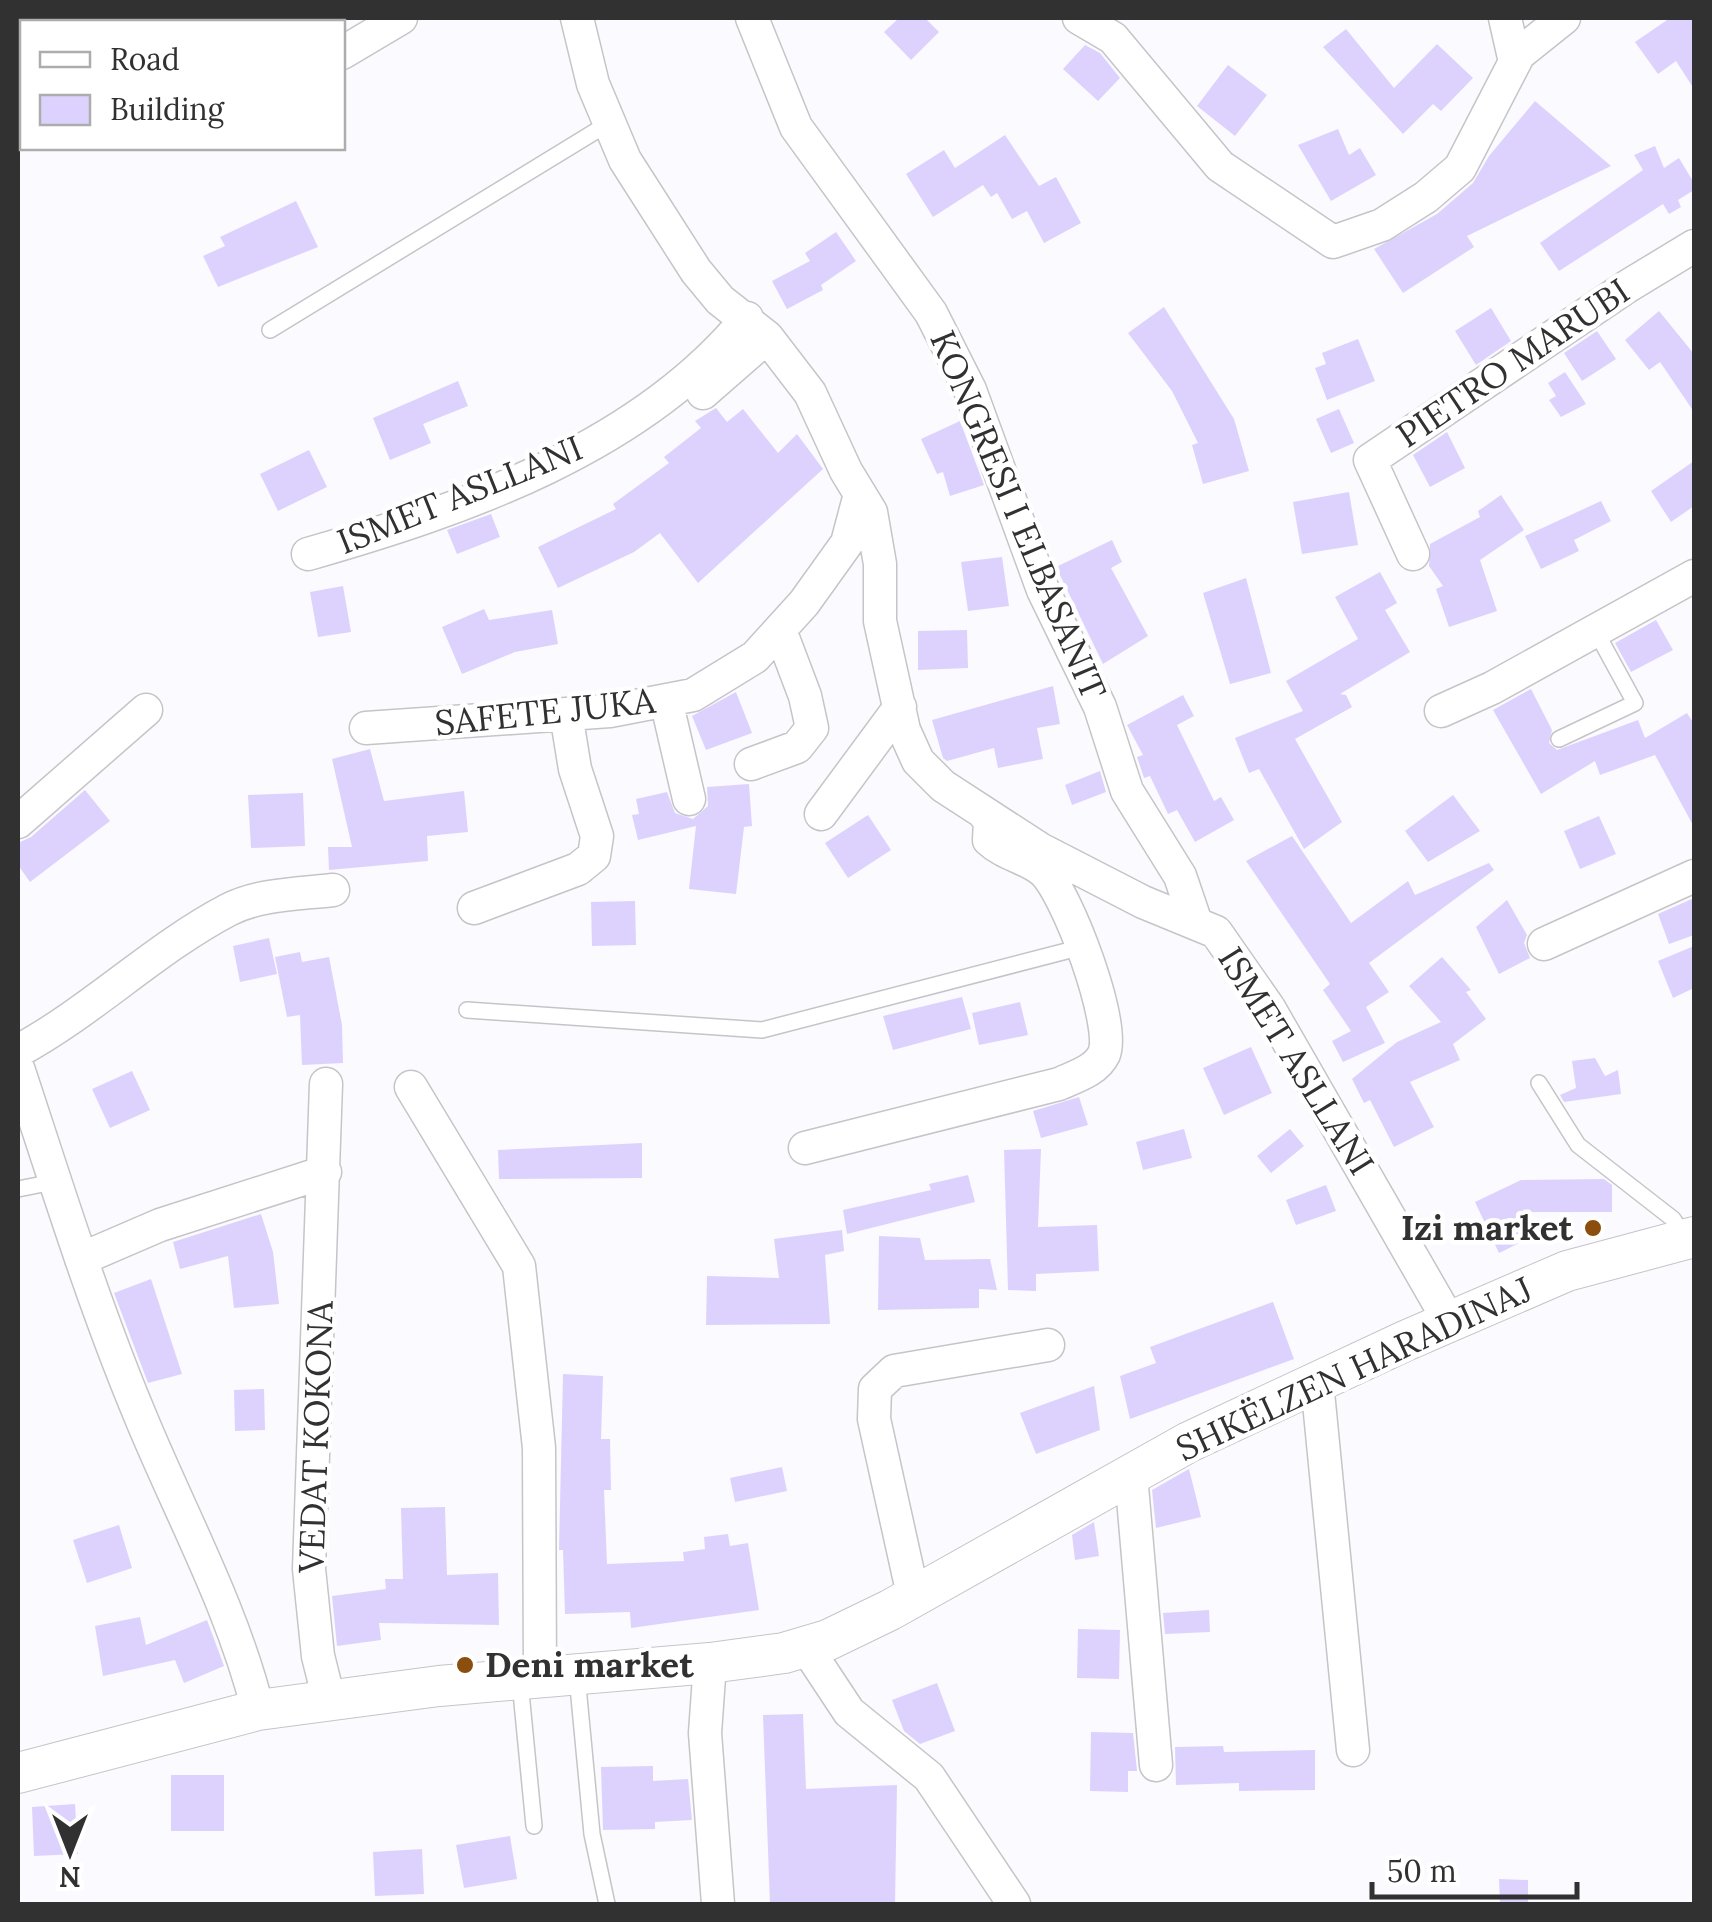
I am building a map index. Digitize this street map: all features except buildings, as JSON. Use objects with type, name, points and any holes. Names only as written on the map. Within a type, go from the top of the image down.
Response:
[{"type":"street","name":"ISMET ASLLANI","points":[[577,18],[593,84],[624,160],[674,241],[720,300],[757,327],[810,393],[871,512],[880,564],[880,620],[900,708],[918,761],[943,786],[1097,880],[1216,932],[1269,1008],[1450,1322]]},
{"type":"street","name":"KONGRESI I ELBASANIT","points":[[752,18],[796,126],[932,313],[970,390],[1043,590],[1100,707],[1127,791],[1180,876],[1196,924]]},
{"type":"street","points":[[1079,18],[1113,38],[1220,166],[1333,242],[1382,225],[1426,197],[1460,168],[1515,62],[1564,18]]},
{"type":"street","points":[[1505,18],[1515,62]]},
{"type":"street","points":[[345,51],[383,22]]},
{"type":"street","name":"PIETRO MARUBI","points":[[1413,554],[1370,460],[1596,307],[1694,246]]},
{"type":"street","name":"ISMET ASLLANI","points":[[526,501],[592,469],[728,374],[757,327]]},
{"type":"street","name":"ISMET ASLLANI","points":[[308,554],[385,532],[514,482],[608,436],[757,327]]},
{"type":"street","name":"SAFETE JUKA","points":[[366,728],[566,714],[694,695],[755,657],[780,630],[847,543],[860,494]]},
{"type":"street","points":[[1441,711],[1492,688],[1594,628],[1694,576]]},
{"type":"street","points":[[752,764],[797,747],[812,728],[805,696],[780,630]]},
{"type":"street","points":[[666,700],[689,800]]},
{"type":"street","points":[[821,814],[900,708]]},
{"type":"street","points":[[18,822],[146,710]]},
{"type":"street","points":[[474,908],[578,869],[594,856],[597,836],[575,769],[566,714]]},
{"type":"street","name":"ISMET ASLLANI","points":[[805,1148],[1059,1084],[1087,1072],[1104,1054],[1105,1034],[1082,947],[1060,896],[1042,870],[1004,854],[989,840],[990,820],[978,808]]},
{"type":"street","points":[[1544,944],[1694,876]]},
{"type":"street","points":[[18,1051],[80,1014],[229,910],[269,897],[333,890]]},
{"type":"street","points":[[18,1068],[80,1259],[138,1412],[232,1628],[258,1710]]},
{"type":"street","name":"VEDAT KOKONA","points":[[326,1084],[309,1569],[328,1700]]},
{"type":"street","points":[[411,1087],[519,1266],[539,1448],[546,1676]]},
{"type":"street","points":[[80,1259],[160,1225],[325,1172]]},
{"type":"street","name":"SHKËLZEN HARADINAJ","points":[[18,1772],[258,1710],[546,1676],[710,1663],[806,1647],[914,1596],[1188,1442],[1317,1382],[1567,1270],[1690,1238]]},
{"type":"street","points":[[914,1596],[874,1419],[875,1389],[894,1371],[1048,1345]]},
{"type":"street","points":[[1317,1382],[1353,1750]]},
{"type":"street","points":[[1131,1475],[1156,1765]]},
{"type":"street","points":[[806,1647],[849,1712],[929,1777],[1014,1904]]},
{"type":"street","points":[[710,1663],[705,1733],[718,1904]]},
{"type":"lane","points":[[270,330],[609,123]]},
{"type":"lane","points":[[1559,738],[1636,704],[1594,628]]},
{"type":"lane","points":[[467,1010],[762,1030],[1082,947]]},
{"type":"lane","points":[[1539,1082],[1578,1145],[1672,1219],[1690,1238]]},
{"type":"lane","points":[[18,1189],[53,1182]]},
{"type":"lane","points":[[534,1826],[546,1676]]},
{"type":"lane","points":[[546,1676],[608,1904]]},
{"type":"place","name":"Izi market","points":[[1593,1228]]},
{"type":"place","name":"Deni market","points":[[465,1665]]}]
